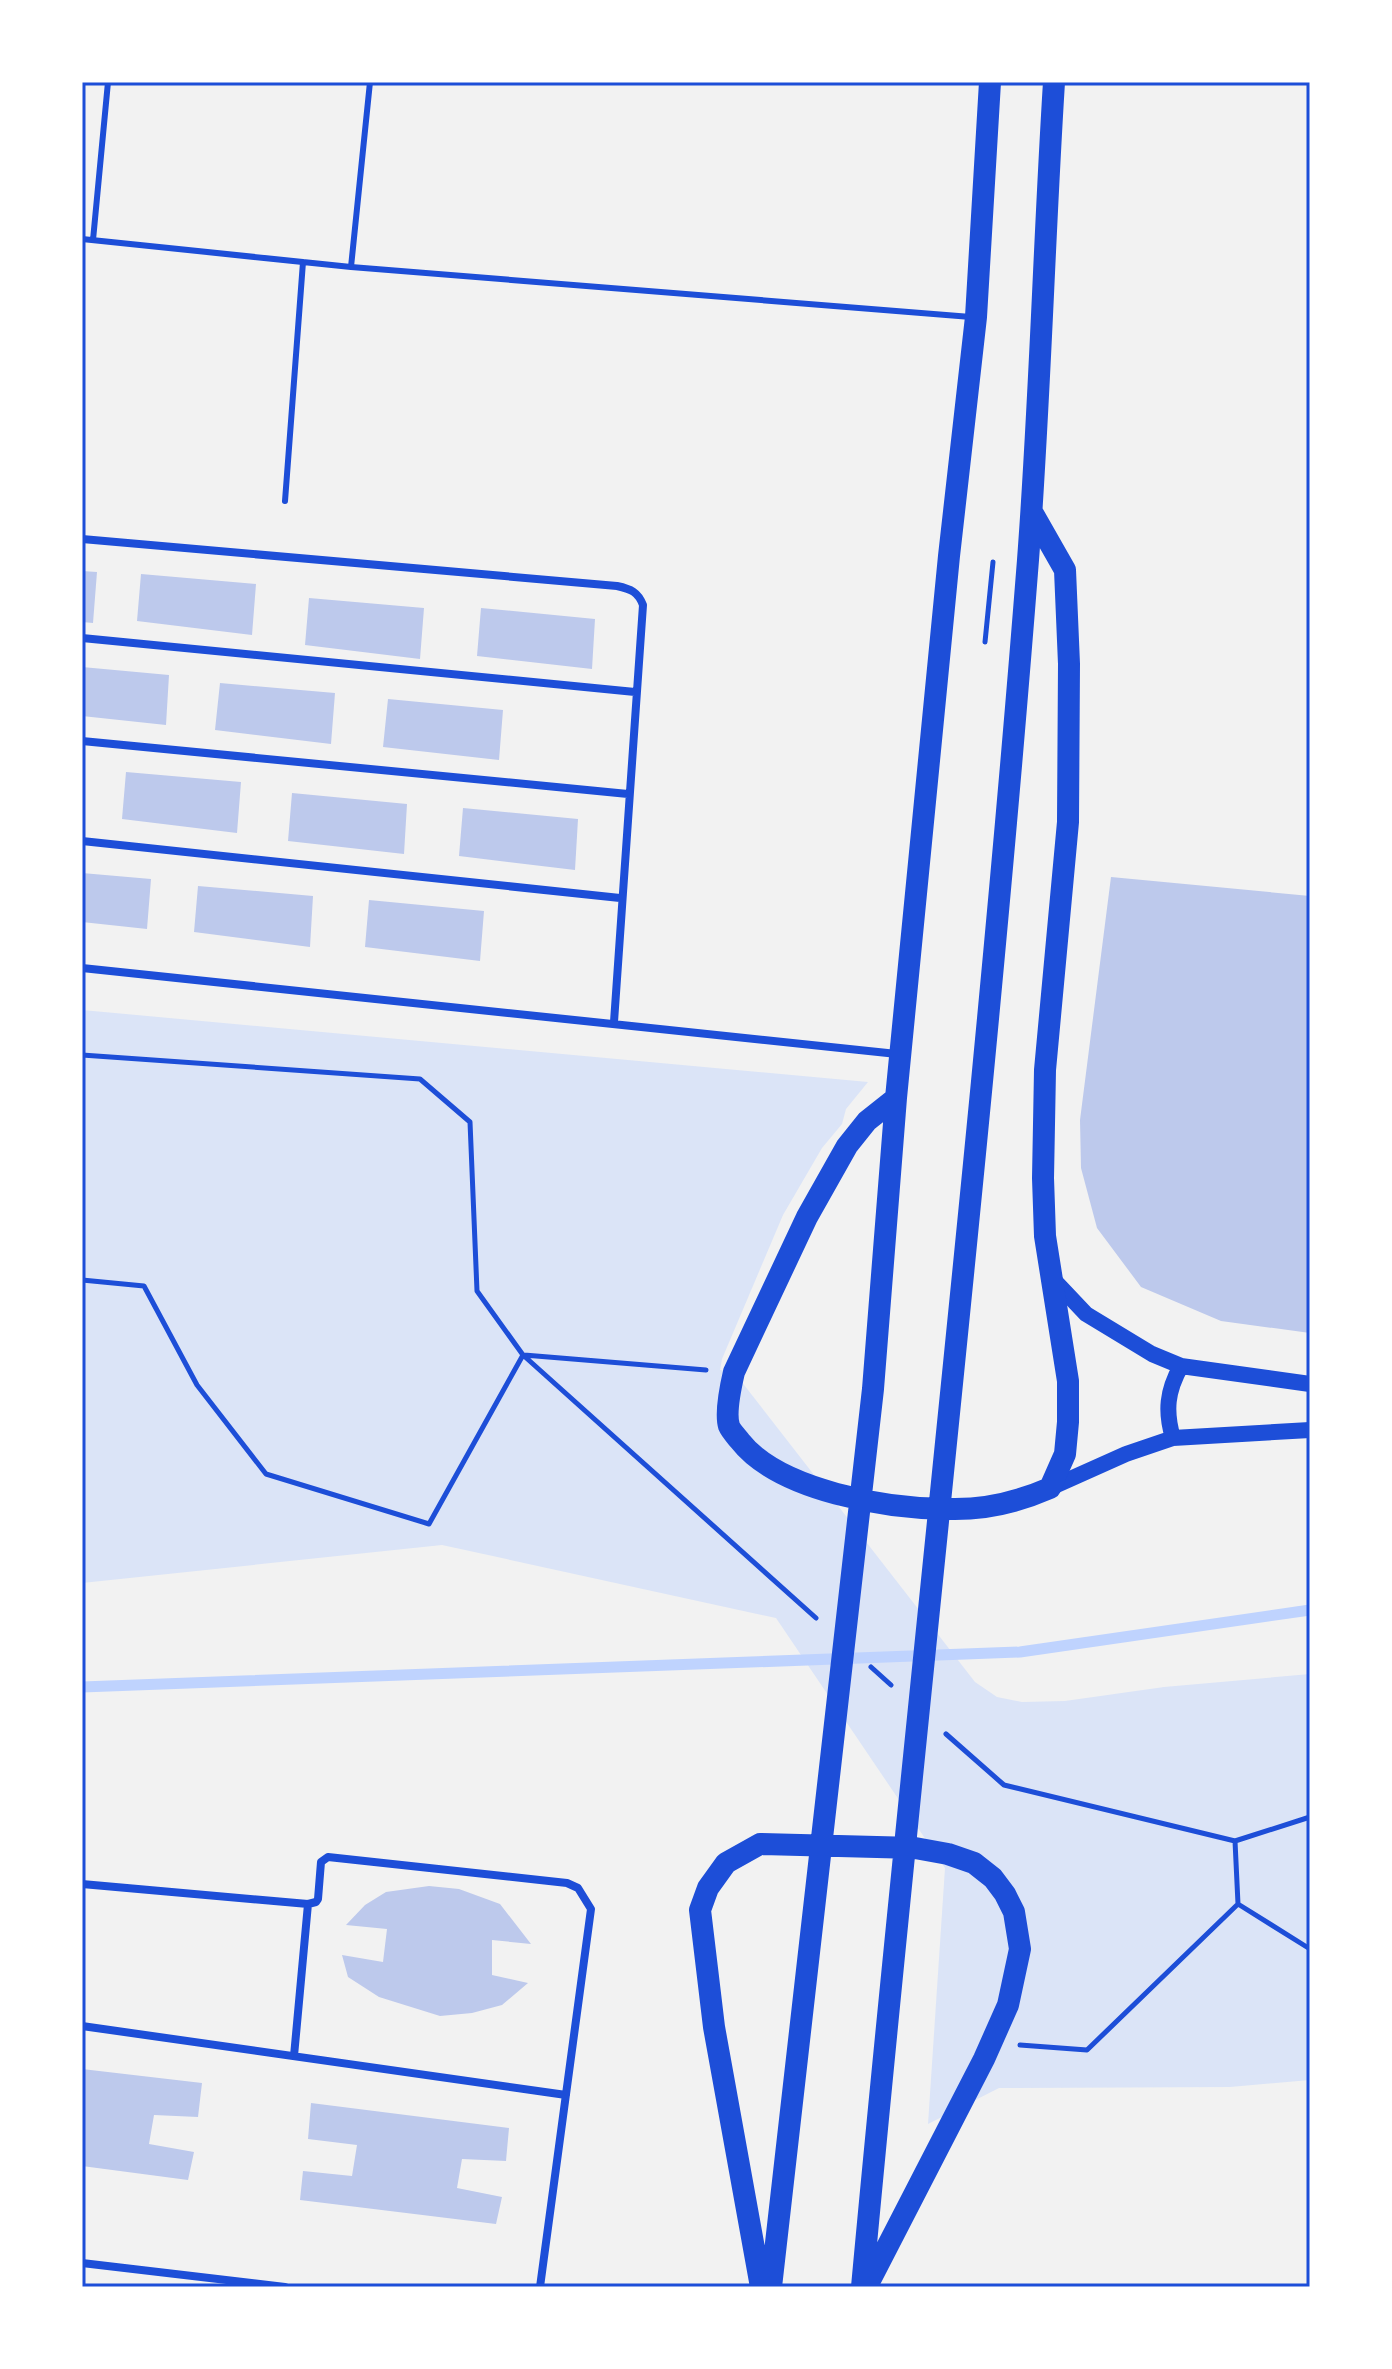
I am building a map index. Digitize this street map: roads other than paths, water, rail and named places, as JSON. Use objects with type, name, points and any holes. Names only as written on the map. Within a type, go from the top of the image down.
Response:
[{"type":"highway","points":[[771,2287],[873,1389],[896,1098],[949,556],[976,317],[990,82]]},
{"type":"highway","points":[[864,2287],[895,1925],[952,1400],[1031,511],[1054,82]]},
{"type":"highway","points":[[896,1098],[867,1121],[847,1146],[807,1217],[734,1372],[729,1391],[729,1426],[765,1466],[802,1484],[863,1499],[950,1509],[1018,1502],[1050,1488],[1065,1454],[1068,1422],[1068,1381],[1051,1277],[1043,1178],[1045,1070],[1068,822],[1069,664],[1065,570],[1031,511]]},
{"type":"highway","points":[[761,2287],[714,2027],[700,1910],[708,1888],[726,1863],[760,1844],[915,1848],[948,1854],[974,1863],[993,1878],[1014,1912],[1020,1949],[1008,2005],[864,2287]]},
{"type":"main road","points":[[1051,1277],[1086,1314],[1152,1354],[1181,1366],[1310,1384]]},
{"type":"main road","points":[[1173,1438],[1167,1420],[1167,1401],[1181,1366]]},
{"type":"main road","points":[[1050,1488],[1126,1454],[1173,1438],[1310,1430]]},
{"type":"street","points":[[82,539],[617,586],[639,595],[643,605],[620,898],[614,1022]]},
{"type":"street","points":[[82,638],[635,692]]},
{"type":"street","points":[[82,741],[628,794]]},
{"type":"street","points":[[82,841],[620,898]]},
{"type":"street","points":[[82,968],[902,1054]]},
{"type":"street","points":[[82,1884],[308,1904],[318,1899],[321,1862],[328,1857],[567,1883],[578,1888],[591,1909],[540,2287]]},
{"type":"street","points":[[294,2056],[308,1904]]},
{"type":"street","points":[[82,2026],[566,2095]]},
{"type":"street","points":[[82,2263],[285,2287]]},
{"type":"lane","points":[[93,240],[108,82]]},
{"type":"lane","points":[[351,267],[370,82]]},
{"type":"lane","points":[[82,239],[351,267],[976,317]]},
{"type":"lane","points":[[285,501],[303,262]]},
{"type":"waterway","points":[[82,1687],[1020,1652],[1310,1610]]}]
